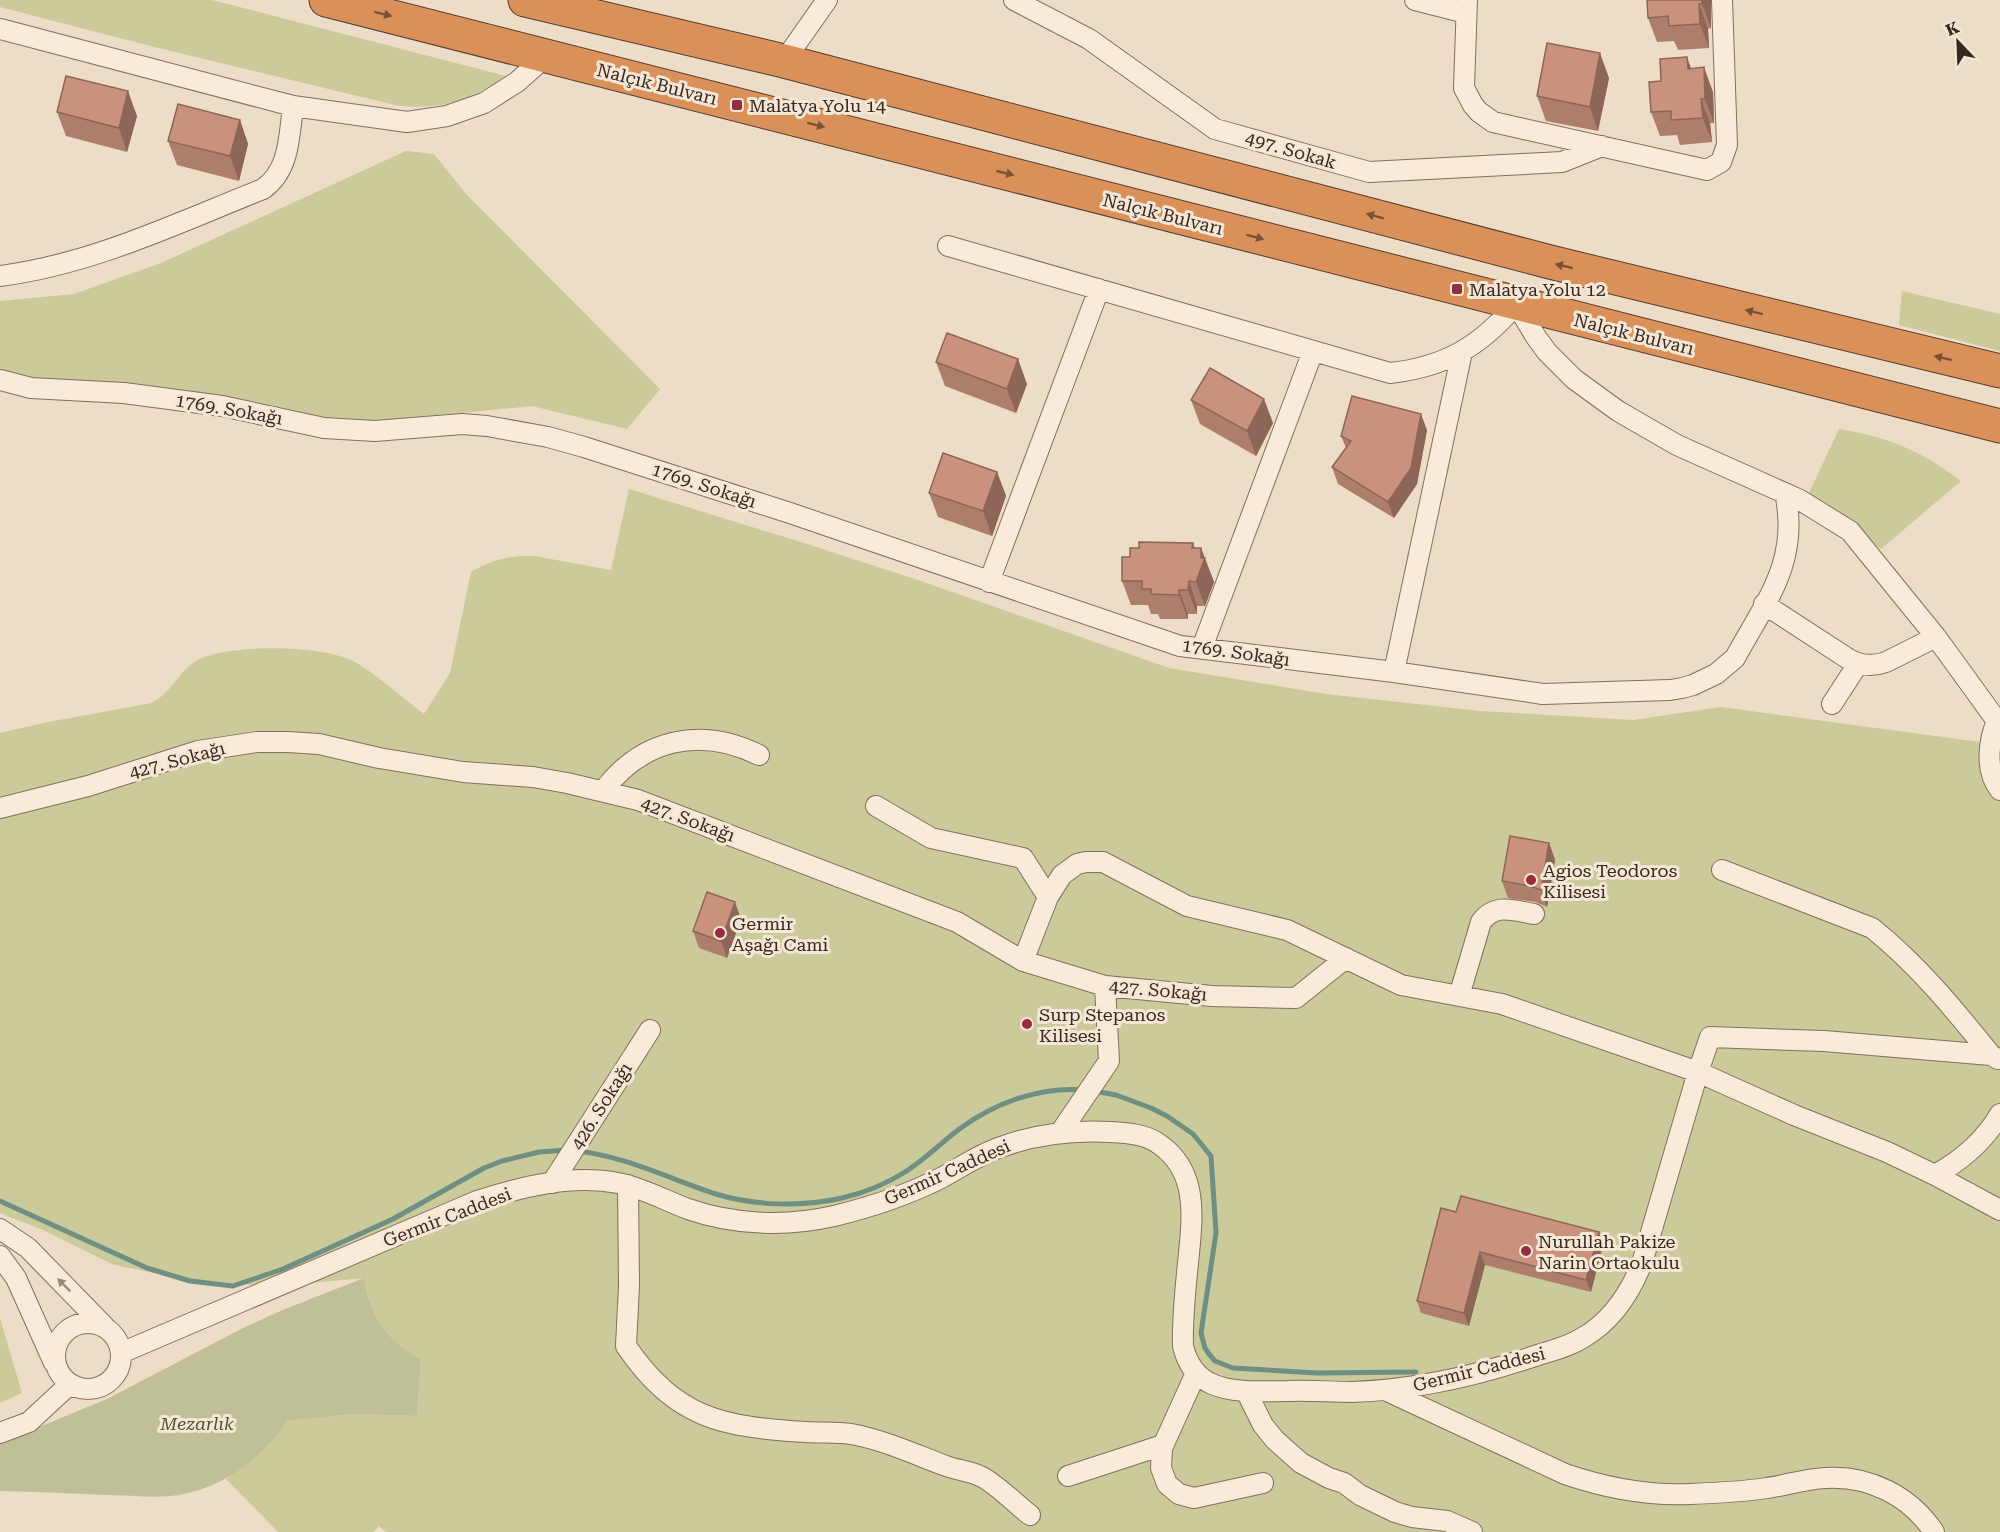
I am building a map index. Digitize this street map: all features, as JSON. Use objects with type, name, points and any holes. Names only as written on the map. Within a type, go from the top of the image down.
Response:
[{"type":"highway","name":"Nalçık Bulvarı","points":[[326,0],[2000,426]]},
{"type":"highway","points":[[525,0],[784,61],[1550,262],[2000,371]]},
{"type":"street","points":[[784,61],[827,0]]},
{"type":"street","name":"497. Sokak","points":[[1014,0],[1089,39],[1215,129],[1369,172],[1562,162],[1602,146]]},
{"type":"street","points":[[1414,0],[1467,6],[1464,88],[1473,105],[1493,122],[1707,170],[1721,162],[1727,145],[1722,0]]},
{"type":"street","points":[[0,29],[293,106],[407,122],[447,117],[484,103],[532,70],[546,56]]},
{"type":"street","points":[[0,276],[33,272],[92,257],[263,189],[276,178],[283,165],[293,106]]},
{"type":"street","points":[[948,246],[1390,373],[1430,366],[1462,352],[1488,334],[1516,304],[1530,329],[1547,352],[1574,379],[1618,411],[1677,445],[1785,493],[1850,531],[1936,637],[1998,723],[1993,732],[1989,755],[1993,777],[2000,790]]},
{"type":"street","points":[[989,582],[1098,289]]},
{"type":"street","points":[[1202,648],[1313,351]]},
{"type":"street","points":[[1394,672],[1462,352]]},
{"type":"street","name":"1769. Sokağı","points":[[0,380],[31,388],[124,393],[201,402],[324,428],[375,430],[462,424],[548,437],[602,452],[790,513],[1180,646],[1394,672],[1543,694],[1670,690],[1682,688],[1716,674],[1735,658],[1781,572],[1786,556],[1790,524],[1785,493]]},
{"type":"street","points":[[1764,604],[1858,664],[1886,662],[1936,637]]},
{"type":"street","points":[[1832,704],[1858,664]]},
{"type":"street","name":"427. Sokağı","points":[[0,808],[88,786],[198,750],[257,742],[288,741],[318,744],[442,769],[533,777],[603,791],[672,812],[957,922],[1023,961],[1105,986],[1212,996],[1296,998],[1346,958]]},
{"type":"street","points":[[603,791],[623,768],[635,759],[675,742],[718,741],[739,746],[759,755]]},
{"type":"street","points":[[876,806],[931,838],[1023,858],[1048,897]]},
{"type":"street","points":[[1023,961],[1048,897],[1062,875],[1069,869],[1086,862],[1103,862],[1187,906],[1287,930],[1401,985],[1502,1004],[1698,1072],[1794,1115],[1887,1152],[2000,1210]]},
{"type":"street","points":[[1722,870],[1872,928],[1930,981],[1995,1058]]},
{"type":"street","points":[[1459,996],[1486,915],[1505,908],[1533,914]]},
{"type":"street","points":[[1060,1133],[1109,1061],[1105,986]]},
{"type":"street","name":"426. Sokağı","points":[[552,1183],[650,1030]]},
{"type":"street","name":"Germir Caddesi","points":[[122,1353],[477,1201],[503,1193],[552,1183],[598,1180],[628,1185],[691,1210],[727,1219],[760,1222],[810,1220],[834,1216],[887,1200],[944,1176],[961,1165],[1000,1147],[1020,1140],[1060,1133],[1094,1131],[1149,1137],[1169,1151],[1184,1172],[1189,1185],[1193,1215],[1183,1346],[1185,1356],[1196,1373],[1214,1385],[1245,1391],[1385,1390],[1457,1379],[1553,1352],[1586,1336],[1614,1312],[1630,1289],[1642,1263],[1710,1037],[1824,1041],[1995,1058]]},
{"type":"street","points":[[1935,1175],[1952,1166],[1983,1140],[2000,1114]]},
{"type":"street","points":[[628,1185],[629,1286],[626,1346],[652,1380],[668,1394],[686,1406],[726,1423],[747,1427],[849,1434],[895,1445],[949,1467],[982,1476],[1030,1515]]},
{"type":"street","points":[[0,1229],[28,1248],[119,1342],[122,1353],[121,1363],[117,1373],[110,1381],[91,1389],[80,1388],[62,1378],[16,1278],[0,1256]]},
{"type":"street","points":[[57,1369],[54,1359],[55,1348],[59,1338],[66,1330],[75,1324],[85,1322],[105,1327]]},
{"type":"street","points":[[1196,1373],[1163,1445],[1161,1458],[1163,1476],[1173,1490],[1194,1498],[1263,1484]]},
{"type":"street","points":[[0,1433],[29,1422],[70,1384]]},
{"type":"street","points":[[1385,1390],[1556,1470],[1592,1484],[1620,1490],[1670,1495],[1735,1492],[1822,1478],[1850,1479],[1876,1485],[1892,1492],[1918,1512],[1934,1532]]},
{"type":"street","points":[[1245,1391],[1263,1425],[1275,1440],[1301,1463],[1344,1483],[1360,1495],[1395,1512],[1447,1521],[1472,1532]]},
{"type":"street","points":[[1068,1476],[1163,1445]]},
{"type":"shaded area","points":[[0,0],[212,0],[506,76],[480,92],[453,102],[425,107],[395,105],[0,7]]},
{"type":"shaded area","points":[[406,151],[434,154],[467,195],[660,389],[627,429],[532,406],[352,424],[193,392],[0,377],[0,301],[74,294],[161,263]]},
{"type":"shaded area","points":[[1902,291],[2000,314],[2000,351],[1899,325]]},
{"type":"shaded area","points":[[1839,429],[1873,436],[1904,447],[1932,461],[1961,481],[1881,549],[1809,493]]},
{"type":"shaded area","points":[[629,489],[918,580],[1169,668],[1326,694],[1481,711],[1633,720],[1721,707],[1987,743],[2000,747],[2000,1532],[386,1532],[379,1526],[373,1532],[278,1532],[226,1479],[260,1453],[288,1421],[352,1414],[417,1416],[421,1361],[409,1354],[382,1327],[371,1304],[364,1278],[289,1285],[251,1285],[179,1278],[114,1265],[43,1230],[0,1213],[0,733],[152,703],[166,693],[194,662],[216,653],[256,649],[279,648],[341,656],[363,667],[424,714],[450,673],[471,572],[501,559],[525,556],[611,570]]},
{"type":"shaded area","points":[[0,1318],[22,1393],[0,1403]]},
{"type":"green space","name":"Mezarlık","points":[[364,1278],[371,1304],[382,1326],[399,1345],[421,1360],[417,1416],[352,1414],[288,1421],[252,1461],[223,1480],[189,1493],[147,1497],[0,1491],[0,1443],[107,1399],[243,1328]]},
{"type":"building","points":[[1647,0],[1702,0],[1702,4],[1699,4],[1700,24],[1669,26],[1668,16],[1648,18]]},
{"type":"building","points":[[1547,43],[1600,53],[1590,107],[1537,96]]},
{"type":"building","points":[[1687,57],[1688,69],[1704,67],[1705,99],[1701,99],[1703,118],[1671,120],[1671,111],[1651,112],[1649,82],[1661,81],[1660,59]]},
{"type":"building","points":[[66,76],[128,91],[119,128],[57,112]]},
{"type":"building","points":[[178,104],[240,120],[230,156],[168,141]]},
{"type":"building","points":[[947,333],[1018,359],[1007,389],[936,362]]},
{"type":"building","points":[[1210,368],[1264,399],[1247,431],[1191,400]]},
{"type":"building","points":[[1352,396],[1421,414],[1411,468],[1388,502],[1332,467],[1351,441],[1341,436]]},
{"type":"building","points":[[943,453],[997,472],[983,511],[929,493]]},
{"type":"building","points":[[1139,542],[1193,543],[1192,548],[1201,548],[1201,558],[1205,558],[1196,582],[1189,581],[1188,590],[1179,590],[1179,595],[1151,594],[1151,589],[1142,589],[1142,581],[1122,581],[1122,557],[1130,557],[1130,548],[1139,548]]},
{"type":"building","points":[[1510,836],[1549,843],[1541,890],[1502,881]]},
{"type":"building","points":[[707,892],[735,902],[721,941],[693,931]]},
{"type":"building","points":[[1461,1196],[1599,1232],[1586,1280],[1480,1252],[1464,1313],[1417,1301],[1441,1208],[1456,1212]]},
{"type":"waterway","points":[[577,1151],[630,1163],[731,1198],[762,1203],[811,1203],[850,1196],[890,1180],[912,1167],[972,1120],[1002,1104],[1051,1091],[1085,1090]]},
{"type":"waterway","points":[[1094,1091],[1116,1095],[1167,1116],[1193,1134],[1211,1156],[1216,1233],[1201,1333],[1205,1348],[1215,1361],[1233,1368],[1317,1373],[1416,1372]]},
{"type":"waterway","points":[[0,1201],[147,1268],[190,1281],[233,1286],[283,1269],[393,1219],[484,1168],[539,1152],[568,1150]]},
{"type":"place","name":"Malatya Yolu 14","points":[[737,105]]},
{"type":"place","name":"Malatya Yolu 12","points":[[1457,289]]},
{"type":"place","name":"Agios Teodoros Kilisesi","points":[[1531,880]]},
{"type":"place","name":"Germir Aşağı Cami","points":[[720,933]]},
{"type":"place","name":"Surp Stepanos Kilisesi","points":[[1027,1024]]},
{"type":"place","name":"Nurullah Pakize Narin Ortaokulu","points":[[1526,1251]]}]
